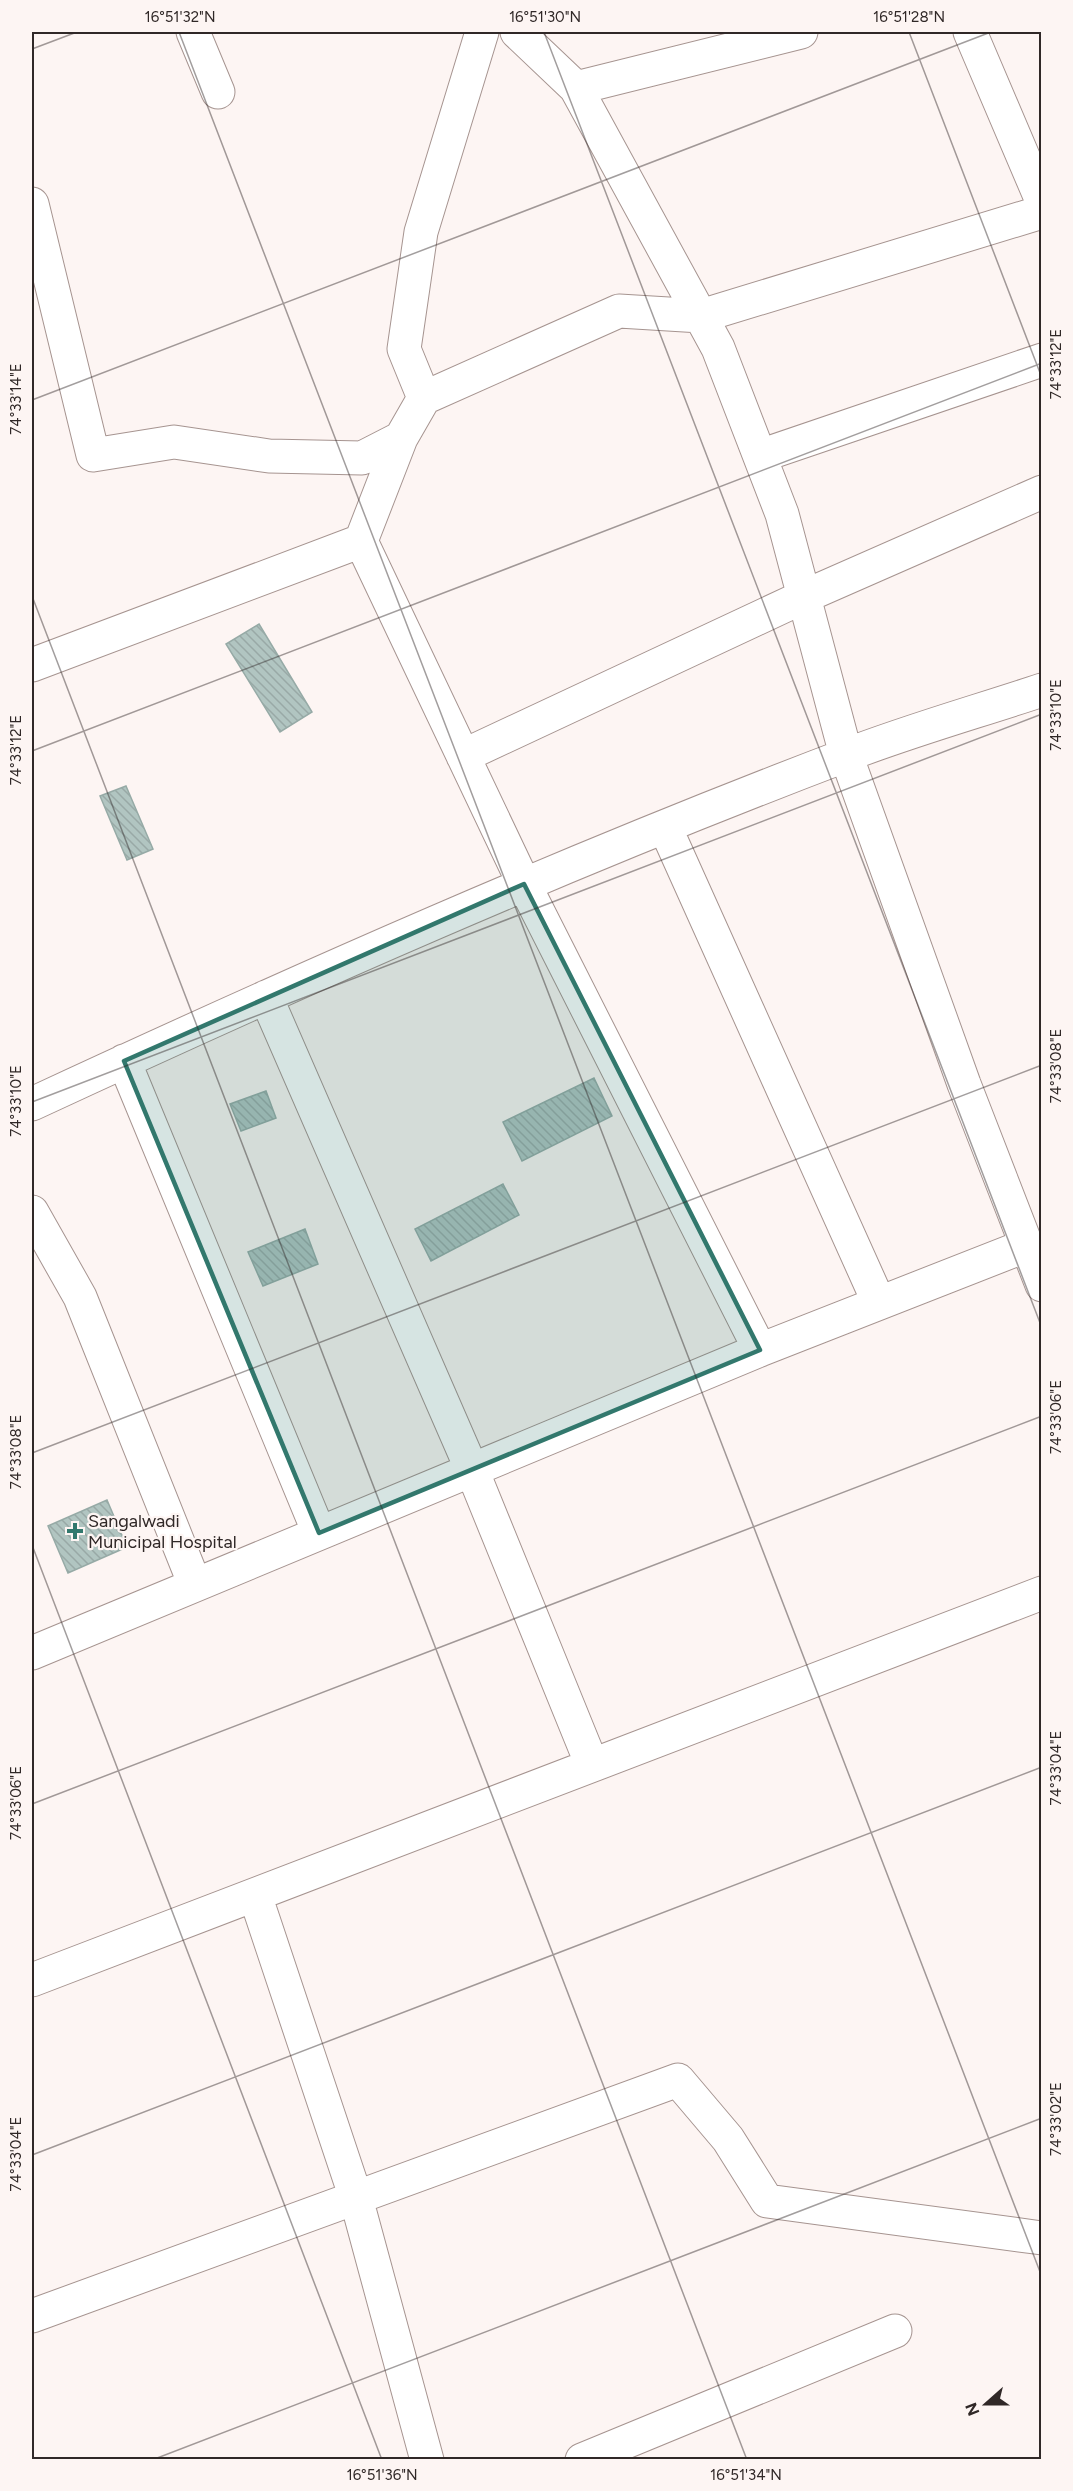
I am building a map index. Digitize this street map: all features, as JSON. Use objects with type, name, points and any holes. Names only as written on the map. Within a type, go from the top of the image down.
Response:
[{"type":"street","points":[[193,32],[218,92]]},
{"type":"street","points":[[424,398],[404,350],[421,232],[482,32]]},
{"type":"street","points":[[518,32],[576,88],[718,348],[782,514],[846,755],[963,1084],[1041,1285]]},
{"type":"street","points":[[576,88],[801,32]]},
{"type":"street","points":[[970,32],[1041,201]]},
{"type":"street","points":[[32,204],[93,455],[174,442],[269,456],[362,458],[401,438]]},
{"type":"street","points":[[760,1350],[524,884],[361,541],[401,438],[424,398],[619,311],[701,316],[1041,212]]},
{"type":"street","points":[[760,456],[1041,360]]},
{"type":"street","points":[[463,756],[804,597],[1041,492]]},
{"type":"street","points":[[32,665],[361,541]]},
{"type":"street","points":[[32,1104],[266,997],[524,884],[846,755],[1041,690]]},
{"type":"street","points":[[665,827],[879,1303]]},
{"type":"street","points":[[266,997],[472,1470],[592,1765]]},
{"type":"street","points":[[124,1061],[319,1533]]},
{"type":"street","points":[[32,1212],[80,1297],[195,1585]]},
{"type":"street","points":[[32,1653],[760,1350],[1025,1245]]},
{"type":"street","points":[[32,1980],[1041,1593]]},
{"type":"street","points":[[255,1895],[356,2198],[427,2460]]},
{"type":"street","points":[[32,2316],[678,2080],[728,2139],[767,2201],[1041,2238]]},
{"type":"street","points":[[582,2460],[895,2331]]},
{"type":"highlighted area","points":[[524,884],[760,1350],[319,1533],[124,1061]]},
{"type":"building","points":[[259,624],[312,712],[280,732],[226,644]]},
{"type":"building","points":[[126,786],[153,849],[127,860],[100,796]]},
{"type":"building","points":[[594,1078],[612,1116],[522,1161],[503,1122]]},
{"type":"building","points":[[266,1091],[276,1118],[241,1131],[230,1104]]},
{"type":"building","points":[[503,1184],[519,1215],[431,1261],[415,1229]]},
{"type":"building","points":[[305,1229],[318,1264],[263,1286],[248,1252]]},
{"type":"building","points":[[107,1500],[127,1547],[68,1573],[48,1526]]},
{"type":"place","name":"Sangalwadi Municipal Hospital","points":[[75,1531]]}]
